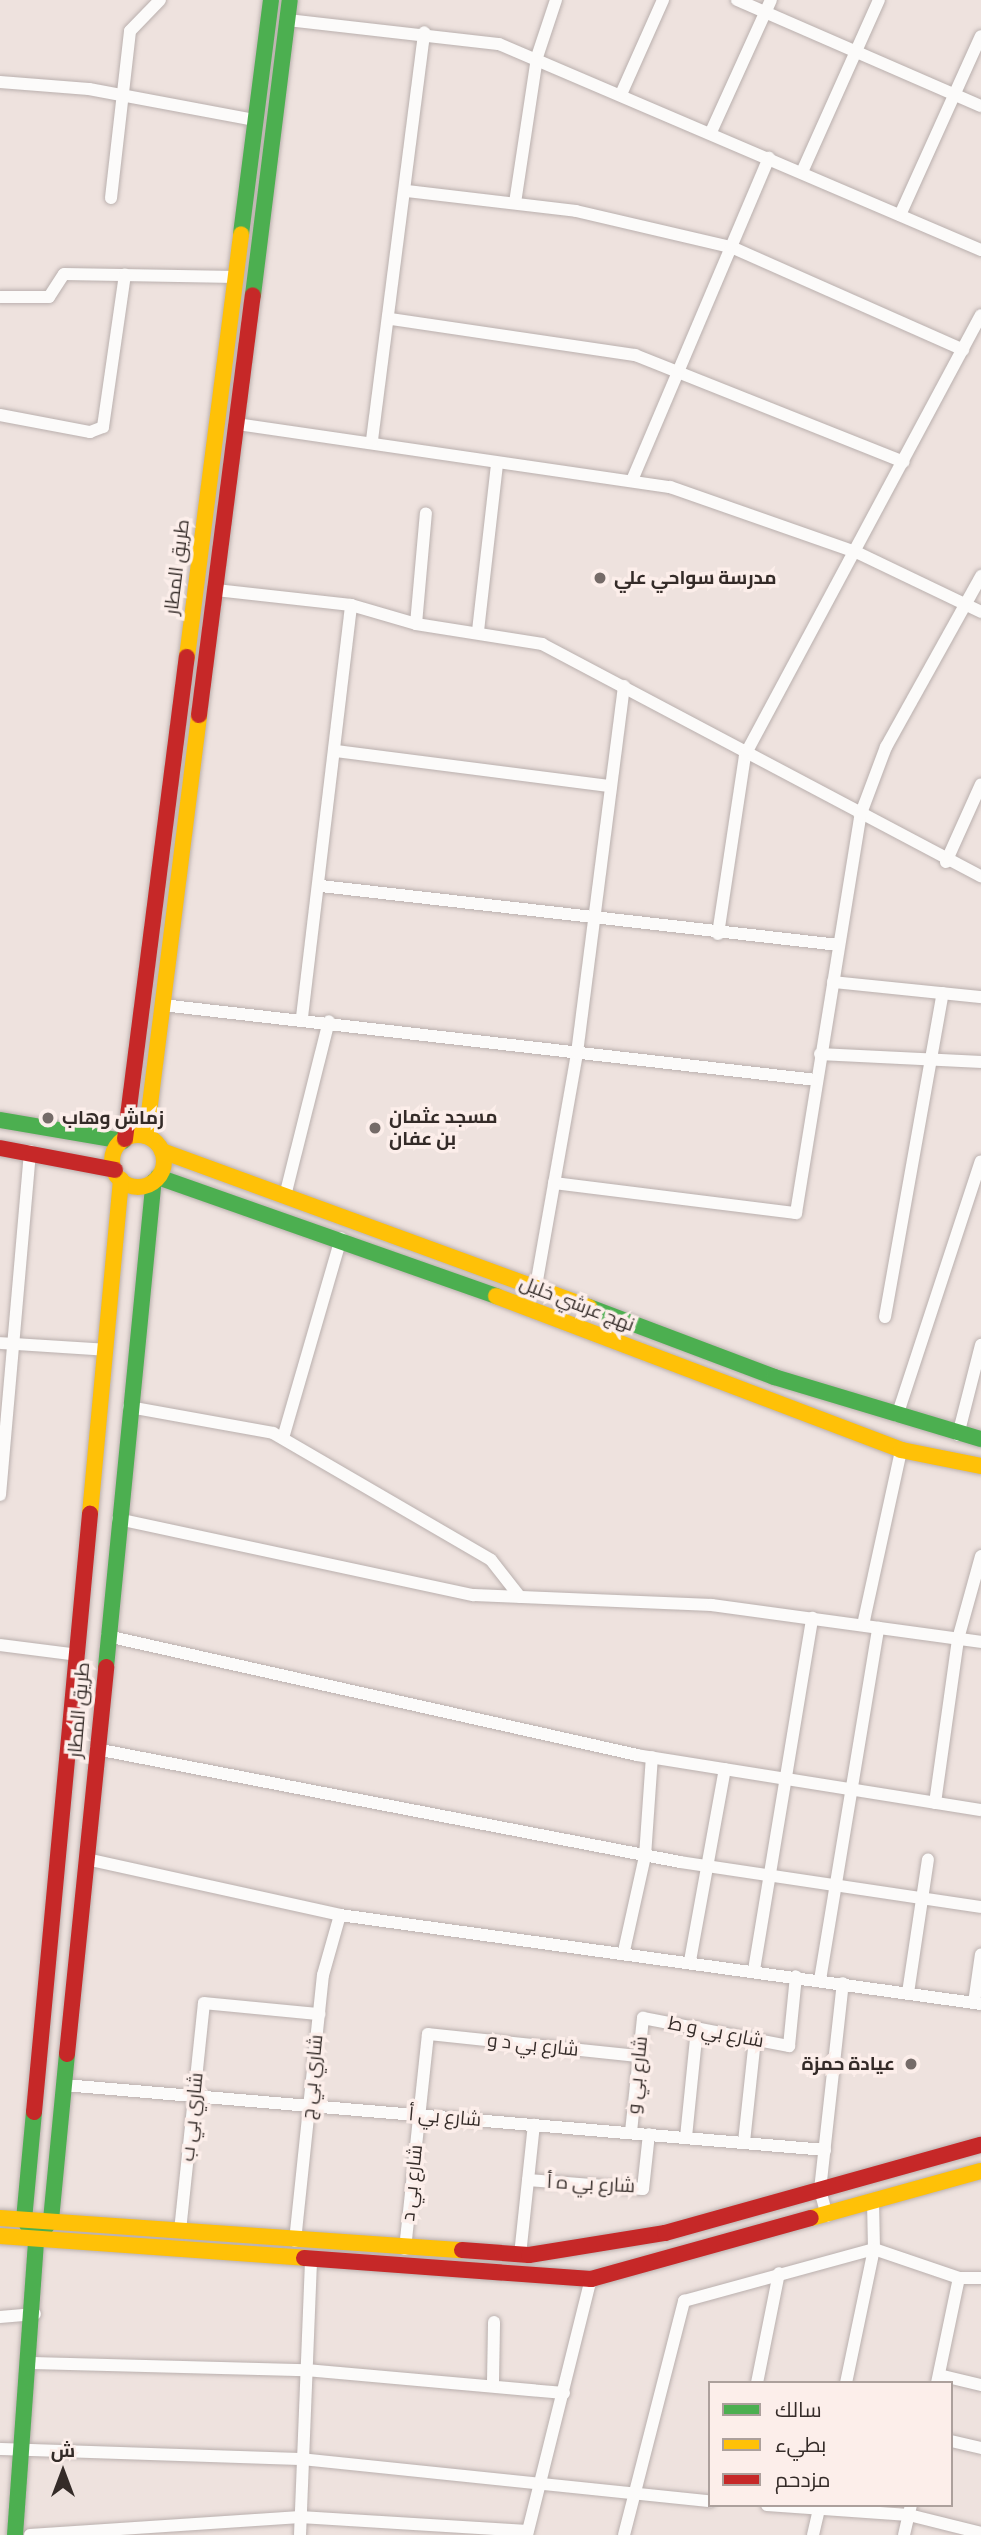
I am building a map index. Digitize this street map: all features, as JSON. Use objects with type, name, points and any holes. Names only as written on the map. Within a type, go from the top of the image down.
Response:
[{"type":"main road","points":[[146,1136],[290,0]]},
{"type":"main road","name":"طريق المطار","points":[[124,1140],[218,422],[255,120],[266,1]]},
{"type":"main road","points":[[218,422],[237,424]]},
{"type":"main road","points":[[141,1003],[162,1005]]},
{"type":"main road","points":[[0,1120],[124,1140],[146,1136]]},
{"type":"main road","points":[[0,1148],[30,1152],[118,1175],[140,1186],[156,1179],[162,1152],[146,1136]]},
{"type":"main road","points":[[118,1175],[114,1154],[124,1140]]},
{"type":"main road","name":"نهج عرشي خليل","points":[[162,1152],[286,1192],[774,1377],[958,1435],[981,1439]]},
{"type":"main road","name":"طريق المطار","points":[[24,2219],[107,1350],[118,1175]]},
{"type":"main road","name":"طريق المطار","points":[[51,2220],[129,1407],[156,1179]]},
{"type":"main road","name":"نهج عرشي خليل","points":[[156,1179],[341,1238],[901,1450],[981,1466]]},
{"type":"main road","points":[[0,2218],[405,2249],[520,2255],[620,2243],[981,2145]]},
{"type":"main road","points":[[0,2236],[311,2262],[591,2279],[827,2216],[981,2171]]},
{"type":"main road","points":[[15,2535],[35,2314],[36,2239],[24,2219]]},
{"type":"main road","points":[[36,2239],[51,2220]]},
{"type":"street","points":[[111,198],[119,94],[130,31],[160,0]]},
{"type":"street","points":[[515,203],[537,57],[556,0]]},
{"type":"street","points":[[622,92],[663,0]]},
{"type":"street","points":[[737,0],[981,106]]},
{"type":"street","points":[[711,132],[771,0]]},
{"type":"street","points":[[802,172],[879,0]]},
{"type":"street","points":[[287,20],[424,32],[499,44],[622,92],[900,215],[979,244]]},
{"type":"street","points":[[372,440],[391,319],[424,32]]},
{"type":"street","points":[[900,215],[981,36]]},
{"type":"street","points":[[0,82],[119,94],[255,120]]},
{"type":"street","points":[[633,478],[769,158]]},
{"type":"street","points":[[407,191],[515,203],[731,247],[963,350]]},
{"type":"street","points":[[0,297],[49,297],[64,274],[236,277]]},
{"type":"street","points":[[0,415],[90,432],[103,427],[125,275]]},
{"type":"street","points":[[718,934],[745,755],[981,315]]},
{"type":"street","points":[[391,319],[593,347],[678,370],[904,462]]},
{"type":"street","points":[[237,424],[372,440],[497,464],[633,478],[729,505],[856,552],[981,612]]},
{"type":"street","points":[[478,631],[497,464]]},
{"type":"street","points":[[416,624],[426,513]]},
{"type":"street","points":[[554,1183],[796,1213],[860,816],[886,747],[981,576]]},
{"type":"street","points":[[216,590],[351,605],[416,624],[478,631],[542,644],[946,862],[981,876]]},
{"type":"street","points":[[302,1017],[321,886],[351,605]]},
{"type":"street","points":[[536,1286],[577,1053],[624,686]]},
{"type":"street","points":[[337,751],[611,786]]},
{"type":"street","points":[[946,862],[981,784]]},
{"type":"street","points":[[321,886],[594,920],[839,945]]},
{"type":"street","points":[[833,982],[981,996]]},
{"type":"street","points":[[885,1317],[943,993]]},
{"type":"street","points":[[162,1005],[302,1017],[577,1053],[816,1080]]},
{"type":"street","points":[[286,1192],[329,1021]]},
{"type":"street","points":[[820,1054],[981,1062]]},
{"type":"street","points":[[0,1495],[3,1429],[15,1344],[30,1152]]},
{"type":"street","points":[[897,1416],[981,1161]]},
{"type":"street","points":[[283,1438],[341,1238]]},
{"type":"street","points":[[0,1343],[107,1350]]},
{"type":"street","points":[[958,1435],[981,1345]]},
{"type":"street","points":[[129,1407],[283,1438],[491,1560],[520,1597]]},
{"type":"street","points":[[863,1625],[901,1450]]},
{"type":"street","points":[[118,1519],[474,1595],[712,1605],[981,1642]]},
{"type":"street","points":[[935,1803],[958,1639],[981,1556]]},
{"type":"street","points":[[754,1970],[788,1779],[812,1618]]},
{"type":"street","points":[[820,1980],[878,1628]]},
{"type":"street","points":[[107,1636],[652,1758],[981,1810]]},
{"type":"street","points":[[0,1645],[78,1655]]},
{"type":"street","points":[[96,1749],[645,1856],[981,1907]]},
{"type":"street","points":[[624,1951],[645,1856],[652,1758]]},
{"type":"street","points":[[690,1961],[725,1769]]},
{"type":"street","points":[[86,1859],[340,1915],[624,1951],[978,2003],[981,1954]]},
{"type":"street","points":[[908,1993],[928,1859]]},
{"type":"street","name":"شاري بي ج","points":[[295,2241],[319,2014],[340,1915]]},
{"type":"street","name":"شارع بي و ط","points":[[643,2018],[789,2046],[796,1976]]},
{"type":"street","points":[[827,2216],[820,2190],[843,1983]]},
{"type":"street","name":"شاري بي ب","points":[[180,2231],[204,2003],[319,2014]]},
{"type":"street","name":"شارع بي و","points":[[631,2132],[643,2018]]},
{"type":"street","points":[[686,2137],[697,2028]]},
{"type":"street","name":"شارع بي د و","points":[[428,2034],[639,2056]]},
{"type":"street","name":"شارع بي د","points":[[405,2249],[428,2034]]},
{"type":"street","points":[[744,2142],[755,2039]]},
{"type":"street","name":"شارع بي أ","points":[[64,2085],[825,2150]]},
{"type":"street","points":[[520,2255],[534,2125]]},
{"type":"street","name":"شارع بي ه أ","points":[[528,2180],[643,2189],[649,2134]]},
{"type":"street","points":[[846,2381],[874,2249],[873,2202]]},
{"type":"street","points":[[624,2535],[684,2301],[874,2249],[959,2278],[981,2278]]},
{"type":"street","points":[[300,2535],[311,2262]]},
{"type":"street","points":[[757,2381],[779,2273]]},
{"type":"street","points":[[938,2379],[959,2278]]},
{"type":"street","points":[[30,2535],[300,2518],[527,2533],[591,2279]]},
{"type":"street","points":[[0,2317],[35,2314]]},
{"type":"street","points":[[493,2382],[494,2322]]},
{"type":"street","points":[[32,2363],[306,2370],[493,2382],[564,2393]]},
{"type":"street","points":[[953,2381],[981,2385]]},
{"type":"street","points":[[953,2441],[981,2448]]},
{"type":"street","points":[[0,2449],[301,2459],[634,2496],[708,2501]]},
{"type":"street","points":[[813,2535],[820,2507],[910,2510],[981,2533]]},
{"type":"street","points":[[904,2535],[910,2510]]},
{"type":"traffic: fast","points":[[241,234],[271,0]]},
{"type":"traffic: fast","points":[[253,295],[290,0]]},
{"type":"traffic: fast","points":[[0,1120],[123,1141]]},
{"type":"traffic: fast","points":[[158,1177],[496,1296]]},
{"type":"traffic: fast","points":[[106,1667],[154,1181]]},
{"type":"traffic: fast","points":[[589,1307],[774,1377],[981,1439]]},
{"type":"traffic: fast","points":[[34,2112],[24,2219],[36,2240],[51,2220],[67,2054]]},
{"type":"traffic: fast","points":[[15,2535],[36,2240]]},
{"type":"traffic: slow","points":[[187,657],[241,234]]},
{"type":"traffic: slow","points":[[146,1136],[199,715]]},
{"type":"traffic: slow","points":[[138,1135],[148,1137],[156,1143],[162,1151],[164,1161],[162,1171],[156,1179],[148,1185],[138,1187],[128,1185],[120,1179],[114,1171],[112,1161],[114,1151],[120,1143],[128,1137],[138,1135]]},
{"type":"traffic: slow","points":[[162,1151],[589,1307]]},
{"type":"traffic: slow","points":[[90,1514],[121,1179]]},
{"type":"traffic: slow","points":[[496,1296],[901,1450],[981,1466]]},
{"type":"traffic: slow","points":[[811,2218],[981,2171]]},
{"type":"traffic: slow","points":[[0,2218],[462,2250]]},
{"type":"traffic: slow","points":[[0,2236],[304,2258]]},
{"type":"traffic: jam","points":[[199,715],[253,295]]},
{"type":"traffic: jam","points":[[125,1139],[187,657]]},
{"type":"traffic: jam","points":[[0,1148],[115,1170]]},
{"type":"traffic: jam","points":[[34,2112],[90,1514]]},
{"type":"traffic: jam","points":[[67,2054],[106,1667]]},
{"type":"traffic: jam","points":[[462,2250],[529,2255],[665,2233],[981,2145]]},
{"type":"traffic: jam","points":[[304,2258],[591,2279],[811,2218]]},
{"type":"place","name":"مدرسة سواحي علي","points":[[600,578]]},
{"type":"place","name":"زماش وهاب","points":[[48,1118]]},
{"type":"place","name":"مسجد عثمان بن عفان","points":[[375,1128]]},
{"type":"place","name":"عيادة حمزة","points":[[911,2064]]}]
